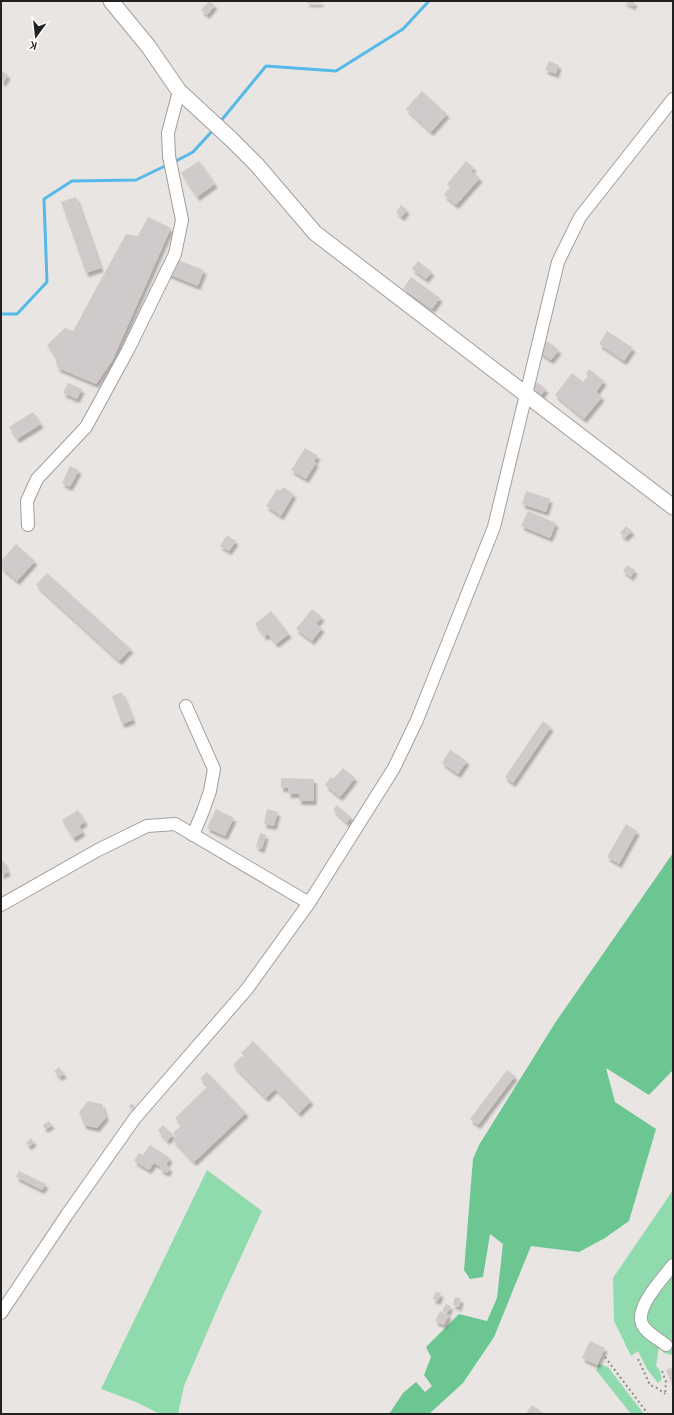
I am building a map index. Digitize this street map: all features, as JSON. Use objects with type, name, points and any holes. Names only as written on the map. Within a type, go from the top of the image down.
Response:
[{"type":"street","points":[[111,1],[148,46],[179,91],[257,165],[315,233],[673,506]]},
{"type":"street","points":[[28,525],[27,501],[37,480],[86,426],[128,350],[174,254],[182,220],[172,171],[168,134],[179,91]]},
{"type":"street","points":[[1,1313],[66,1216],[136,1118],[247,989],[309,903],[394,768],[417,720],[494,527],[558,262],[580,217],[673,99]]},
{"type":"street","points":[[186,706],[214,769],[210,791],[204,811],[193,835]]},
{"type":"street","points":[[1,905],[98,850],[147,826],[175,824],[309,903]]},
{"type":"street","points":[[666,1345],[649,1332],[642,1324],[641,1311],[650,1295],[673,1264]]},
{"type":"path","points":[[605,1357],[648,1414]]},
{"type":"path","points":[[638,1359],[650,1385],[665,1394],[666,1382],[662,1371]]},
{"type":"green space","points":[[673,853],[673,1070],[649,1095],[606,1068],[615,1102],[656,1129],[629,1221],[605,1238],[579,1252],[531,1246],[494,1337],[463,1383],[429,1414],[389,1414],[403,1393],[416,1382],[425,1392],[432,1386],[424,1375],[431,1357],[426,1347],[459,1314],[487,1321],[497,1298],[503,1244],[490,1234],[483,1277],[470,1279],[464,1270],[473,1159],[479,1145],[555,1023]]},
{"type":"green space","points":[[207,1170],[262,1211],[221,1300],[184,1386],[178,1414],[160,1414],[136,1402],[101,1389]]},
{"type":"green space","points":[[673,1190],[673,1355],[664,1353],[659,1347],[656,1366],[659,1369],[662,1379],[658,1383],[647,1369],[638,1351],[631,1356],[614,1321],[613,1278]]},
{"type":"green space","points":[[599,1364],[608,1367],[644,1414],[631,1414],[596,1370]]},
{"type":"building","points":[[209,1],[215,5],[207,15],[201,10]]},
{"type":"building","points":[[307,1],[321,1],[321,3],[307,3]]},
{"type":"building","points":[[622,1],[635,1],[633,6]]},
{"type":"building","points":[[549,61],[559,65],[556,74],[545,70]]},
{"type":"building","points":[[1,70],[8,75],[3,83],[1,81]]},
{"type":"building","points":[[422,91],[447,114],[431,132],[406,109]]},
{"type":"building","points":[[199,161],[215,184],[197,197],[181,173]]},
{"type":"building","points":[[466,161],[474,168],[471,171],[480,178],[456,205],[444,195],[450,187],[447,184]]},
{"type":"building","points":[[76,197],[101,268],[86,273],[61,202]]},
{"type":"building","points":[[401,205],[407,210],[402,217],[396,212]]},
{"type":"building","points":[[148,217],[171,228],[112,361],[96,384],[58,368],[54,354],[47,345],[65,328],[73,331],[126,234],[138,236]]},
{"type":"building","points":[[173,258],[204,270],[198,286],[168,274]]},
{"type":"building","points":[[418,261],[432,272],[426,279],[412,269]]},
{"type":"building","points":[[411,277],[440,298],[432,309],[403,289]]},
{"type":"building","points":[[607,331],[633,348],[624,361],[599,344]]},
{"type":"building","points":[[547,341],[559,350],[551,360],[539,352]]},
{"type":"building","points":[[589,369],[604,381],[596,392],[602,397],[584,419],[555,395],[572,373],[583,382],[588,376],[586,374]]},
{"type":"building","points":[[537,382],[546,389],[541,395],[532,388]]},
{"type":"building","points":[[68,383],[82,389],[77,399],[63,393]]},
{"type":"building","points":[[33,412],[41,424],[17,439],[9,427]]},
{"type":"building","points":[[305,448],[318,456],[314,461],[316,463],[306,479],[291,470]]},
{"type":"building","points":[[70,466],[79,470],[70,487],[62,483]]},
{"type":"building","points":[[283,487],[294,494],[281,516],[266,506],[277,489],[280,491]]},
{"type":"building","points":[[526,491],[550,499],[546,512],[522,504]]},
{"type":"building","points":[[528,511],[556,523],[550,538],[521,526]]},
{"type":"building","points":[[626,526],[632,531],[625,538],[620,533]]},
{"type":"building","points":[[227,535],[236,541],[229,551],[220,546]]},
{"type":"building","points":[[16,544],[35,561],[17,581],[1,567],[1,561]]},
{"type":"building","points":[[627,565],[635,570],[631,577],[623,571]]},
{"type":"building","points":[[47,573],[131,649],[119,661],[36,585]]},
{"type":"building","points":[[312,609],[322,617],[316,624],[322,628],[312,641],[296,629]]},
{"type":"building","points":[[271,611],[289,634],[276,644],[268,634],[265,637],[255,624]]},
{"type":"building","points":[[122,692],[133,720],[122,724],[112,696]]},
{"type":"building","points":[[543,721],[551,727],[513,783],[505,777]]},
{"type":"building","points":[[450,750],[467,761],[458,774],[442,763]]},
{"type":"building","points":[[343,768],[355,778],[340,797],[325,785],[331,777],[333,779]]},
{"type":"building","points":[[281,778],[314,779],[314,801],[299,801],[299,794],[288,794],[289,788],[281,788]]},
{"type":"building","points":[[337,805],[351,817],[347,823],[333,810]]},
{"type":"building","points":[[216,809],[234,818],[225,836],[207,828]]},
{"type":"building","points":[[267,809],[278,812],[274,826],[264,824]]},
{"type":"building","points":[[78,810],[85,822],[79,826],[83,832],[73,838],[62,820]]},
{"type":"building","points":[[626,824],[637,831],[619,864],[607,857]]},
{"type":"building","points":[[260,833],[266,835],[262,849],[256,847]]},
{"type":"building","points":[[3,860],[8,872],[1,875],[1,861]]},
{"type":"building","points":[[253,1041],[311,1101],[299,1113],[241,1053]]},
{"type":"building","points":[[242,1056],[275,1089],[266,1098],[233,1065]]},
{"type":"building","points":[[59,1067],[64,1074],[60,1077],[54,1071]]},
{"type":"building","points":[[507,1070],[515,1076],[478,1125],[470,1119]]},
{"type":"building","points":[[207,1072],[246,1113],[194,1162],[173,1140],[176,1137],[173,1133],[182,1125],[175,1118],[208,1086],[200,1078]]},
{"type":"building","points":[[88,1101],[102,1104],[106,1117],[97,1128],[84,1125],[79,1112]]},
{"type":"building","points":[[132,1103],[135,1107],[132,1110],[129,1106]]},
{"type":"building","points":[[49,1121],[52,1125],[45,1129],[43,1125]]},
{"type":"building","points":[[163,1125],[173,1135],[167,1141],[158,1130]]},
{"type":"building","points":[[31,1138],[34,1142],[29,1146],[26,1143]]},
{"type":"building","points":[[150,1145],[170,1158],[166,1165],[170,1168],[167,1173],[154,1163],[149,1170],[134,1161],[139,1153],[143,1155]]},
{"type":"building","points":[[19,1171],[46,1184],[42,1190],[16,1177]]},
{"type":"building","points":[[435,1292],[441,1293],[438,1301],[433,1299]]},
{"type":"building","points":[[455,1297],[461,1299],[459,1307],[453,1305]]},
{"type":"building","points":[[446,1304],[451,1306],[447,1313],[442,1311]]},
{"type":"building","points":[[440,1311],[449,1315],[444,1325],[435,1321]]},
{"type":"building","points":[[590,1341],[605,1348],[597,1365],[582,1358]]},
{"type":"building","points":[[673,1367],[673,1387],[666,1370]]},
{"type":"building","points":[[532,1405],[544,1413],[544,1414],[526,1413]]},
{"type":"waterway","points":[[220,122],[266,66],[336,71],[403,29],[429,1]]},
{"type":"waterway","points":[[174,162],[193,152],[214,129]]},
{"type":"waterway","points":[[1,314],[17,314],[47,282],[44,199],[72,181],[136,180],[167,165]]}]
